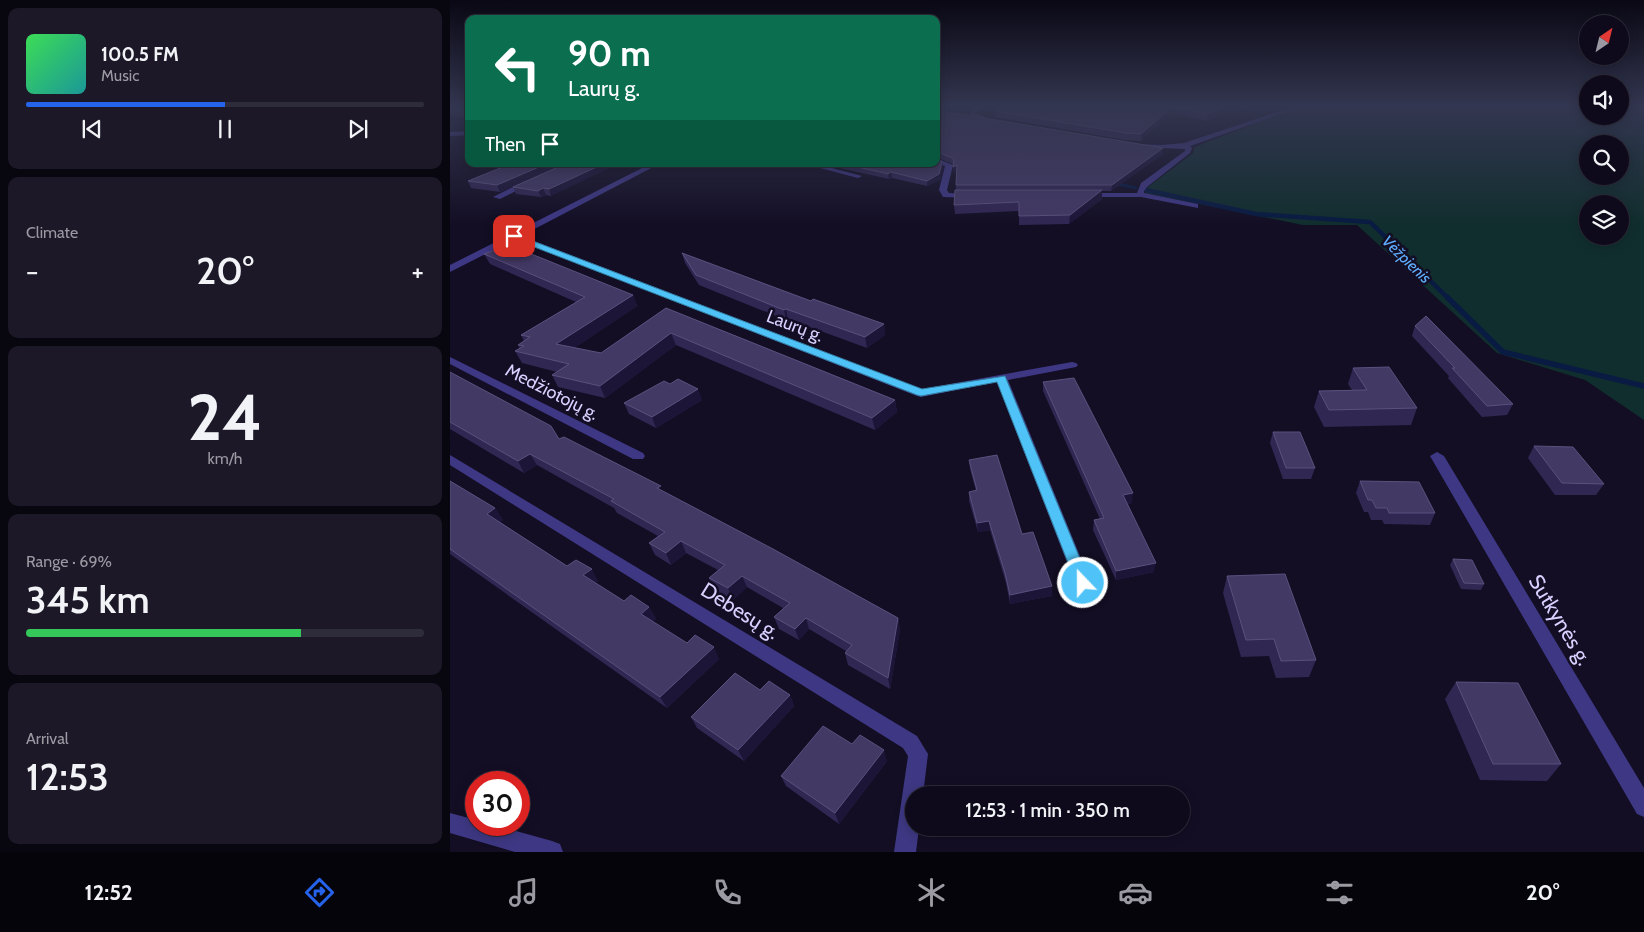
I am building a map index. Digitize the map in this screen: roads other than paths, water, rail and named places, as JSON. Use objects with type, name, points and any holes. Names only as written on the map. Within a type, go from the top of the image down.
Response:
[{"type":"street","points":[[1146,146],[1176,146]]},
{"type":"street","points":[[1141,195],[1140,191],[1144,185],[1188,152],[1186,146]]},
{"type":"street","points":[[940,161],[949,164],[943,190],[946,195],[977,196]]},
{"type":"street","points":[[450,269],[649,167]]},
{"type":"street","points":[[821,167],[858,176]]},
{"type":"street","points":[[497,197],[538,179]]},
{"type":"street","points":[[1074,194],[1141,195],[1195,206]]},
{"type":"street","name":"Laurų g.","points":[[514,236],[921,393],[1072,366]]},
{"type":"street","name":"Medžiotojų g.","points":[[450,360],[638,456]]},
{"type":"street","points":[[1001,378],[1083,583]]},
{"type":"street","name":"Sutkynės g.","points":[[1436,456],[1644,807]]},
{"type":"street","name":"Debesų g.","points":[[450,460],[910,742],[918,754],[905,852]]},
{"type":"street","points":[[450,823],[552,852]]},
{"type":"waterway","name":"Vėžpienis","points":[[1113,183],[1136,188]]},
{"type":"waterway","name":"Vėžpienis","points":[[1146,190],[1256,214],[1370,222],[1448,298]]},
{"type":"waterway","name":"Vėžpienis","points":[[1447,297],[1503,352],[1644,386]]}]
